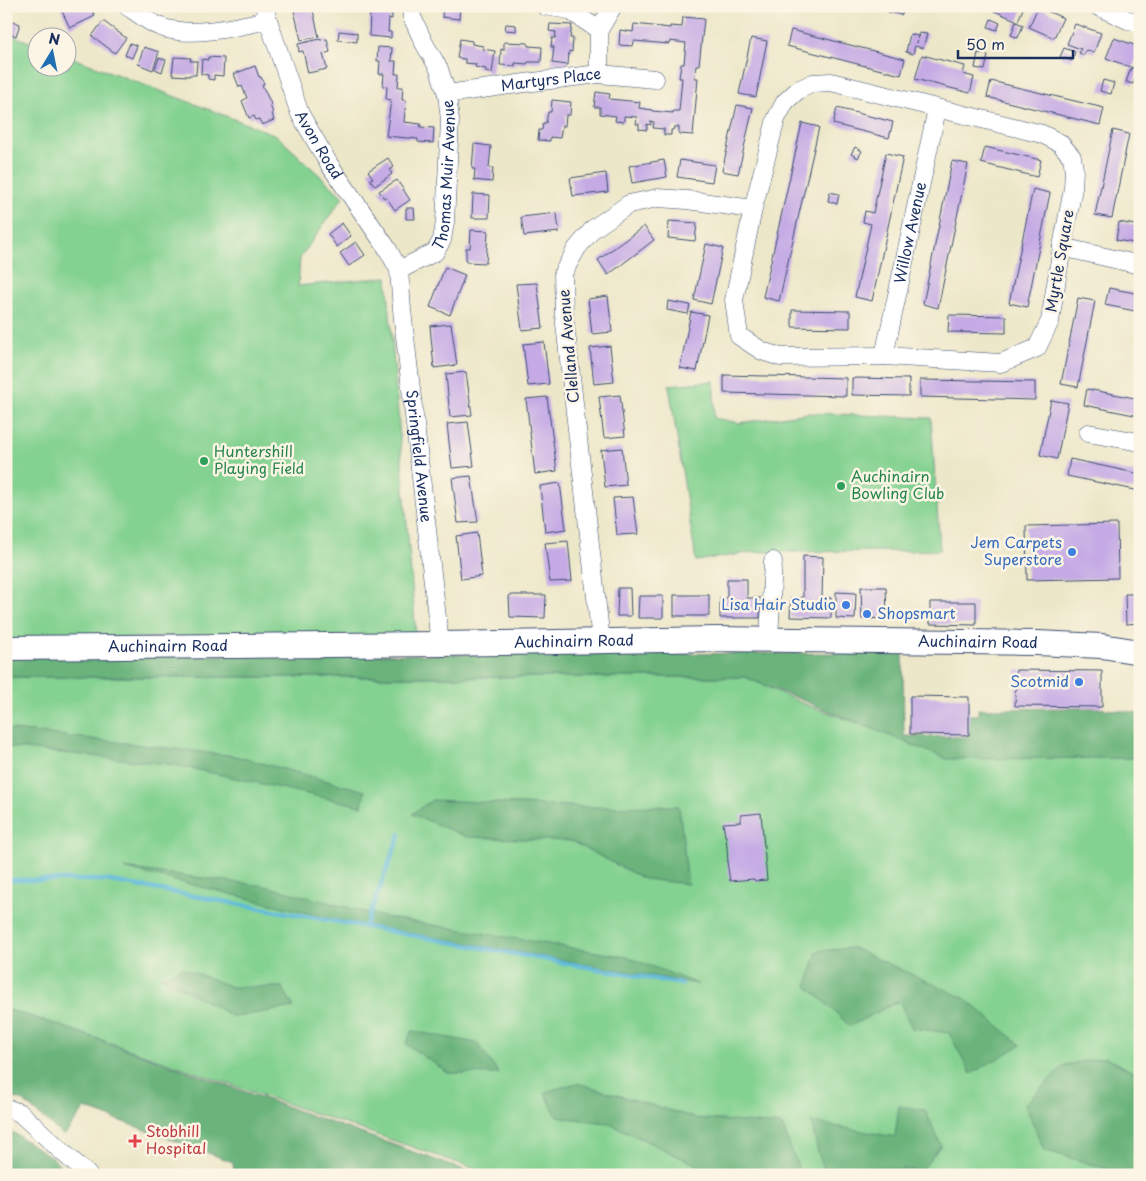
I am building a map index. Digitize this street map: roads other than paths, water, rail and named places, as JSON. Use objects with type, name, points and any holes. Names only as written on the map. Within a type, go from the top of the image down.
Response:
[{"type":"main road","name":"Auchinairn Road","points":[[6,648],[769,639],[1037,643],[1102,646],[1140,652]]},
{"type":"street","points":[[127,6],[150,22],[167,29],[184,32],[222,29],[266,13]]},
{"type":"street","name":"Thomas Muir Avenue","points":[[399,270],[435,252],[442,240],[445,222],[450,120],[447,94],[439,69],[424,43],[412,16],[411,6]]},
{"type":"street","points":[[545,6],[569,10],[599,30]]},
{"type":"street","points":[[599,74],[599,30],[613,6]]},
{"type":"street","points":[[1097,6],[1128,20],[1140,22]]},
{"type":"street","name":"Avon Road","points":[[266,13],[300,114],[329,164],[387,248],[399,270]]},
{"type":"street","name":"Martyrs Place","points":[[447,94],[525,82],[599,74],[655,79]]},
{"type":"street","name":"Myrtle Square","points":[[831,82],[1042,134],[1060,143],[1072,157],[1074,169],[1073,188],[1050,321],[1038,348],[1001,363],[884,356],[780,357],[762,351],[739,336],[734,300],[753,209],[776,119],[785,102],[798,90],[813,83],[831,82]]},
{"type":"street","name":"Willow Avenue","points":[[884,356],[937,109]]},
{"type":"street","name":"Clelland Avenue","points":[[601,641],[564,315],[563,273],[577,248],[593,229],[629,204],[658,198],[753,209]]},
{"type":"street","points":[[1062,248],[1140,265]]},
{"type":"street","name":"Springfield Avenue","points":[[399,270],[440,644]]},
{"type":"street","points":[[1088,433],[1140,442]]},
{"type":"street","points":[[769,639],[773,561]]},
{"type":"street","points":[[6,1108],[20,1113],[88,1175]]},
{"type":"waterway","points":[[365,927],[400,834]]},
{"type":"waterway","points":[[6,880],[105,880],[682,984]]},
{"type":"place","name":"Huntershill Playing Field","points":[[204,461]]},
{"type":"place","name":"Auchinairn Bowling Club","points":[[841,486]]},
{"type":"place","name":"Jem Carpets Superstore","points":[[1072,552]]},
{"type":"place","name":"Lisa Hair Studio","points":[[846,605]]},
{"type":"place","name":"Shopsmart","points":[[867,614]]},
{"type":"place","name":"Scotmid","points":[[1079,682]]},
{"type":"place","name":"Stobhill Hospital","points":[[135,1141]]}]
